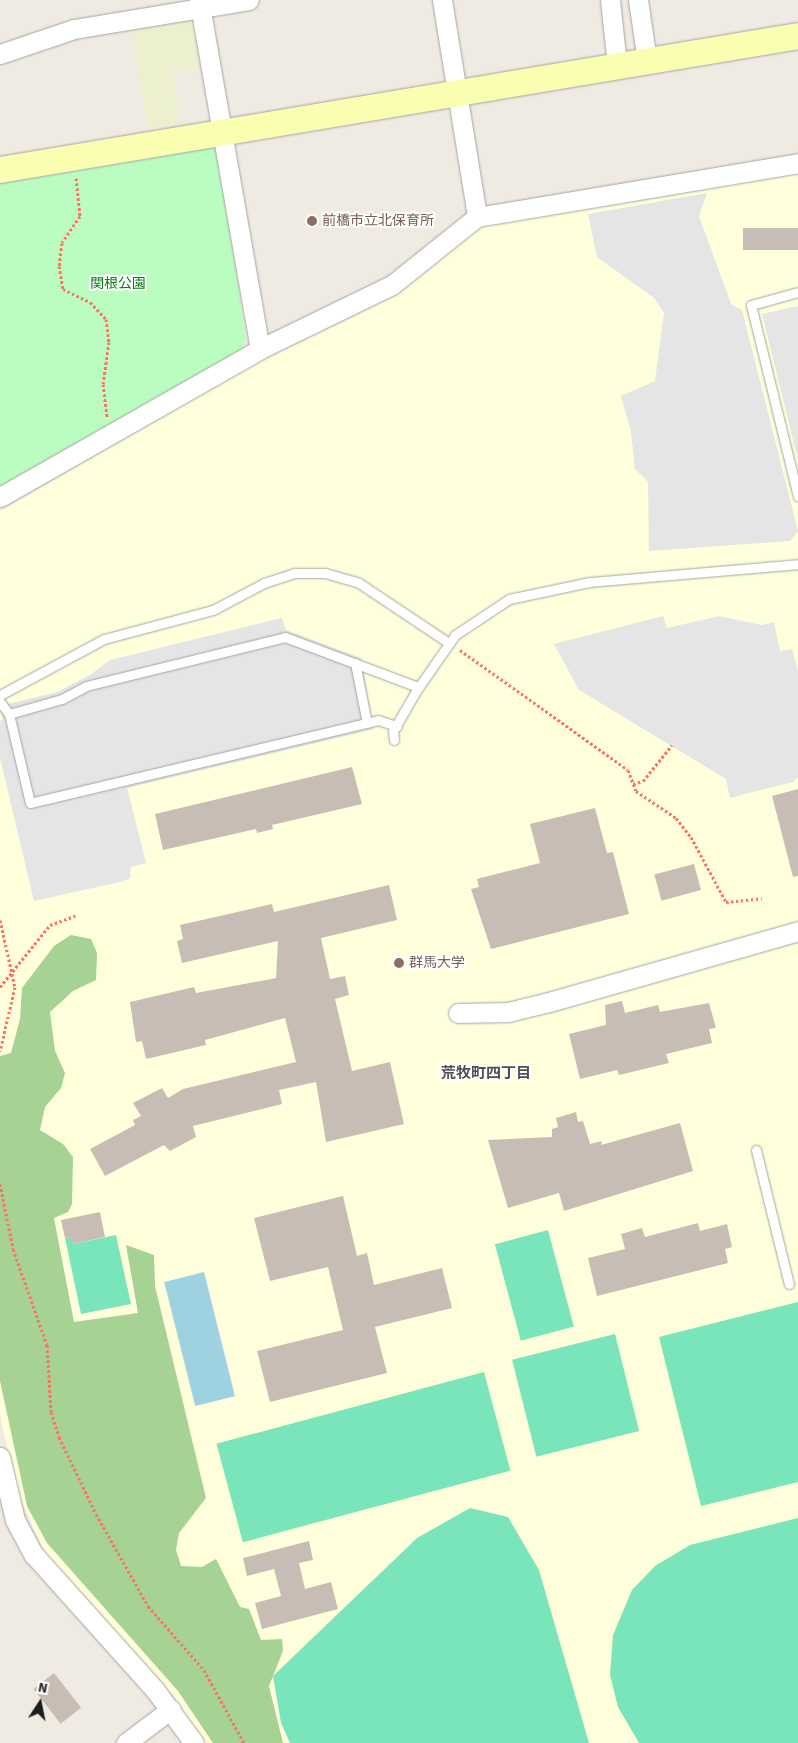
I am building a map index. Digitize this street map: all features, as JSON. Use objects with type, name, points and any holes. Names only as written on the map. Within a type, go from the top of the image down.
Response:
[{"type":"street","points":[[0,54],[74,29],[200,4],[249,0]]},
{"type":"street","points":[[442,0],[477,217]]},
{"type":"street","points":[[610,0],[617,66]]},
{"type":"street","points":[[638,0],[647,61]]},
{"type":"street","points":[[200,4],[260,349]]},
{"type":"street","points":[[0,170],[798,36]]},
{"type":"street","points":[[0,497],[260,349],[392,285],[477,217],[798,163]]},
{"type":"street","points":[[458,1013],[508,1012],[798,931]]},
{"type":"street","points":[[0,1461],[15,1520],[34,1555],[171,1710],[194,1743]]},
{"type":"street","points":[[126,1743],[171,1710]]},
{"type":"lane","points":[[798,292],[751,306],[798,496]]},
{"type":"lane","points":[[394,740],[396,726],[418,687],[449,643],[494,608],[534,592],[590,582],[798,564]]},
{"type":"lane","points":[[0,695],[104,639],[212,610],[264,583],[295,572],[325,573],[359,583],[449,643]]},
{"type":"lane","points":[[9,714],[62,699],[86,686],[268,641],[292,639],[418,687]]},
{"type":"lane","points":[[354,663],[367,723]]},
{"type":"lane","points":[[0,702],[9,714],[30,803],[378,720],[396,726]]},
{"type":"lane","points":[[756,1150],[788,1284]]},
{"type":"path","points":[[73,157],[80,216],[62,243],[60,266],[63,289],[90,302],[106,319],[109,342],[103,384],[109,435]]},
{"type":"path","points":[[449,643],[628,770],[636,791],[676,818],[686,830],[726,902],[762,898]]},
{"type":"path","points":[[633,784],[643,782],[672,745]]},
{"type":"path","points":[[0,987],[50,925],[75,916]]},
{"type":"path","points":[[0,920],[15,987],[0,1051]]},
{"type":"path","points":[[0,1184],[13,1249],[48,1345],[51,1412],[59,1437],[96,1514],[148,1606],[204,1670],[244,1743]]},
{"type":"shaded area","points":[[188,17],[196,22],[203,67],[172,72],[180,123],[148,128],[132,26]]},
{"type":"shaded area","name":"群馬大学","points":[[798,172],[798,1743],[204,1743],[174,1697],[45,1553],[17,1492],[0,1415],[0,511],[245,369],[397,295],[477,225]]},
{"type":"shaded area","points":[[707,193],[699,216],[731,304],[742,310],[798,531],[790,541],[649,551],[648,482],[635,469],[631,432],[621,396],[655,381],[664,313],[654,298],[597,257],[588,214]]},
{"type":"shaded area","points":[[798,306],[798,460],[762,314]]},
{"type":"shaded area","points":[[663,616],[667,628],[719,616],[762,625],[774,622],[780,651],[792,649],[798,671],[798,777],[793,782],[730,798],[726,779],[579,690],[554,644]]},
{"type":"shaded area","points":[[282,618],[286,630],[361,658],[374,729],[127,788],[146,863],[131,867],[130,878],[124,881],[34,901],[0,758],[0,721],[3,720],[0,710],[8,704],[57,692],[90,675],[110,660]]},
{"type":"green space","name":"関根公園","points":[[210,140],[218,147],[246,339],[241,350],[0,488],[0,175]]},
{"type":"green space","points":[[71,935],[91,939],[97,953],[96,980],[73,991],[50,1012],[55,1051],[65,1073],[61,1088],[45,1107],[40,1130],[63,1144],[73,1157],[72,1204],[68,1212],[54,1218],[74,1322],[138,1313],[126,1245],[154,1255],[155,1286],[206,1498],[179,1533],[176,1550],[181,1566],[202,1567],[216,1559],[240,1607],[249,1609],[261,1640],[282,1639],[283,1651],[269,1686],[283,1743],[213,1743],[178,1691],[47,1543],[27,1506],[0,1381],[0,1056],[11,1053],[20,1019],[22,988],[54,946]]},
{"type":"green space","points":[[548,1230],[574,1327],[521,1341],[495,1244]]},
{"type":"green space","points":[[116,1235],[131,1304],[81,1314],[65,1238],[71,1237],[73,1244]]},
{"type":"green space","points":[[798,1302],[798,1482],[701,1506],[659,1337]]},
{"type":"green space","points":[[615,1334],[639,1431],[536,1457],[512,1360]]},
{"type":"green space","points":[[484,1372],[510,1471],[243,1542],[216,1444]]},
{"type":"green space","points":[[470,1508],[508,1517],[539,1570],[589,1743],[290,1743],[281,1723],[273,1676],[417,1538]]},
{"type":"green space","points":[[798,1518],[798,1743],[639,1743],[618,1707],[610,1675],[613,1635],[632,1590],[655,1566],[690,1545]]},
{"type":"water","points":[[204,1272],[235,1396],[195,1406],[164,1282]]},
{"type":"building","points":[[743,228],[798,228],[798,250],[743,250]]},
{"type":"building","points":[[352,767],[362,804],[272,825],[273,829],[257,833],[256,829],[163,850],[155,814]]},
{"type":"building","points":[[798,789],[798,876],[793,877],[772,796]]},
{"type":"building","points":[[595,808],[607,853],[613,852],[629,914],[491,949],[471,889],[479,887],[477,879],[540,863],[530,824]]},
{"type":"building","points":[[694,864],[701,890],[661,901],[654,875]]},
{"type":"building","points":[[389,885],[397,920],[321,938],[330,979],[345,976],[349,995],[335,999],[352,1071],[390,1062],[404,1124],[326,1142],[316,1082],[279,1090],[282,1104],[193,1126],[196,1137],[170,1151],[164,1145],[105,1176],[90,1149],[135,1125],[133,1120],[141,1116],[133,1103],[162,1088],[168,1098],[183,1089],[296,1062],[285,1018],[205,1040],[206,1045],[146,1059],[142,1041],[136,1042],[130,1002],[194,987],[196,993],[276,978],[278,941],[182,963],[177,941],[183,939],[180,925],[272,904],[274,912]]},
{"type":"building","points":[[622,1001],[625,1013],[658,1005],[660,1012],[709,1003],[716,1028],[709,1029],[712,1043],[666,1054],[669,1063],[619,1075],[617,1070],[580,1079],[569,1034],[606,1025],[605,1005]]},
{"type":"building","points":[[576,1112],[578,1122],[583,1121],[590,1144],[602,1141],[601,1145],[680,1123],[693,1171],[564,1211],[559,1193],[508,1208],[488,1140],[552,1137],[552,1129],[558,1127],[556,1118]]},
{"type":"building","points":[[343,1196],[357,1256],[367,1253],[374,1285],[442,1268],[452,1308],[375,1327],[387,1373],[270,1402],[257,1351],[343,1330],[328,1267],[270,1281],[254,1218]]},
{"type":"building","points":[[100,1212],[105,1237],[73,1244],[71,1237],[65,1238],[61,1220]]},
{"type":"building","points":[[698,1223],[700,1231],[727,1224],[732,1247],[725,1249],[728,1263],[597,1296],[588,1258],[625,1249],[621,1234],[642,1228],[645,1237]]},
{"type":"building","points":[[309,1541],[313,1560],[299,1563],[305,1589],[331,1582],[338,1609],[262,1629],[255,1603],[281,1596],[274,1569],[247,1576],[243,1558]]},
{"type":"building","points":[[54,1673],[81,1708],[61,1724],[34,1689]]},
{"type":"place","name":"前橋市立北保育所","points":[[312,221]]},
{"type":"place","name":"群馬大学","points":[[399,963]]},
{"type":"district","name":"荒牧町四丁目","points":[[486,1074]]}]
